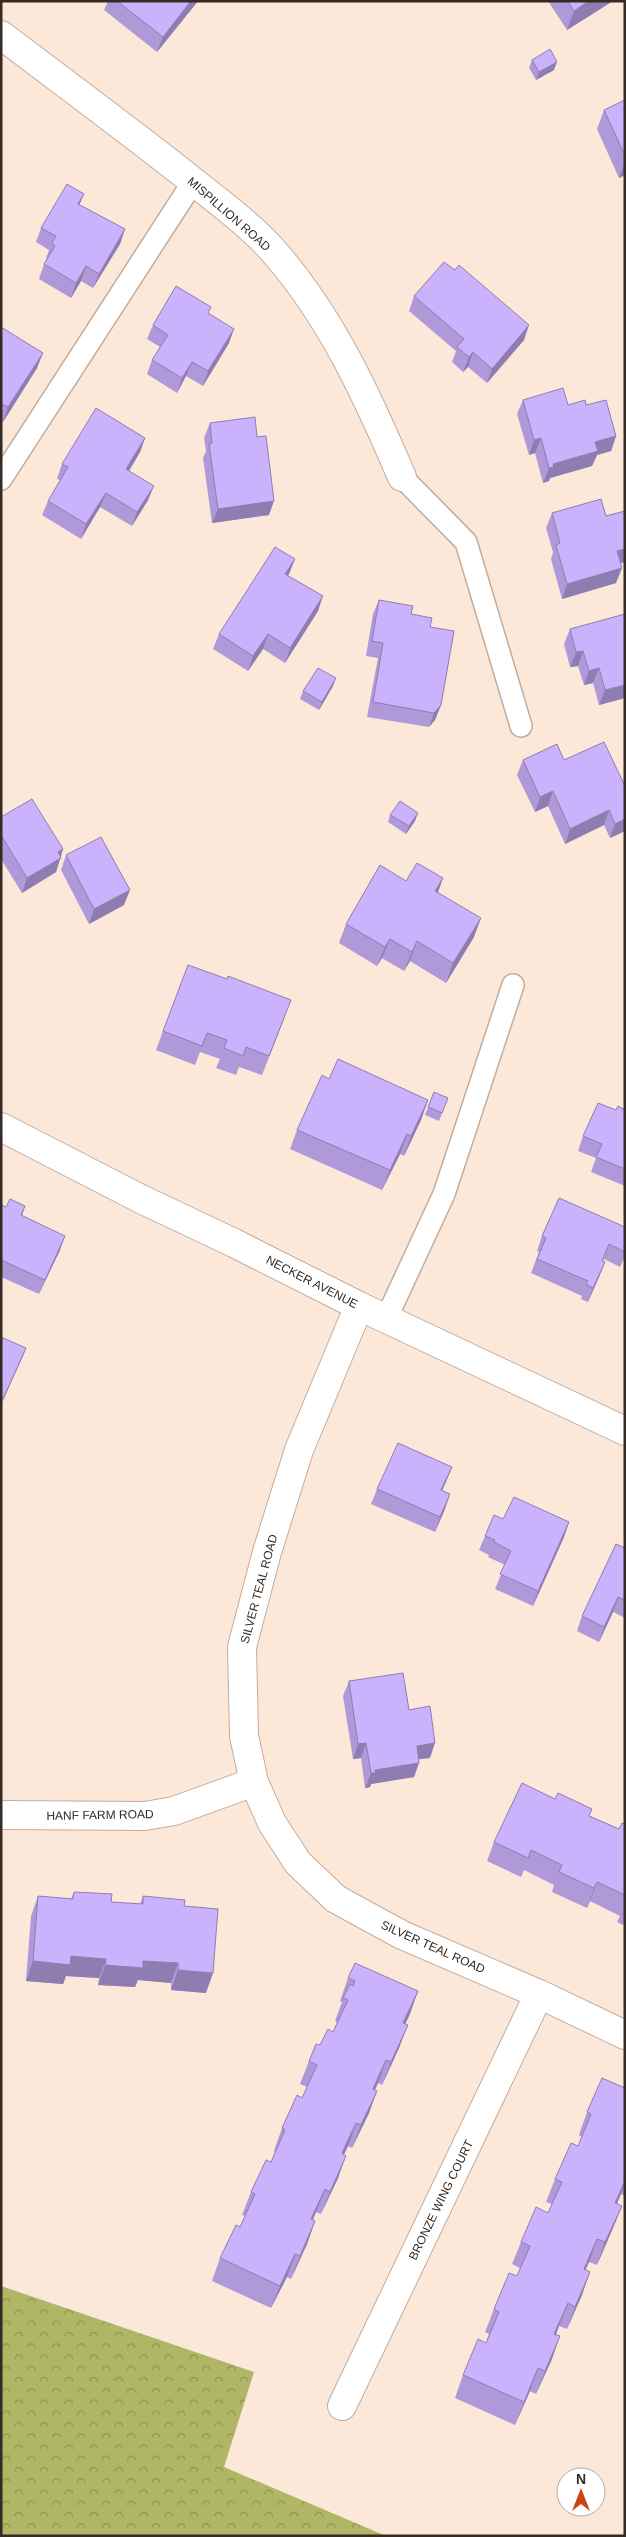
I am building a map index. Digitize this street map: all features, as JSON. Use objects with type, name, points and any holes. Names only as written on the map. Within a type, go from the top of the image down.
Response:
[{"type":"street","name":"MISPILLION ROAD","points":[[1,36],[193,182],[235,216],[276,254],[306,292],[340,345],[369,400],[402,477]]},
{"type":"street","name":"NECKER AVENUE","points":[[1,1127],[141,1199],[234,1242],[359,1306],[625,1432]]},
{"type":"street","name":"SILVER TEAL ROAD","points":[[359,1306],[299,1450],[267,1552],[242,1648],[244,1736],[254,1782],[272,1823],[298,1863],[336,1900],[402,1935],[539,1994],[625,2035]]},
{"type":"street","name":"HANF FARM ROAD","points":[[1,1815],[145,1816],[174,1811],[254,1782]]},
{"type":"street","name":"BRONZE WING COURT","points":[[342,2406],[539,1994]]},
{"type":"lane","points":[[1,479],[193,182]]},
{"type":"lane","points":[[402,477],[466,542],[521,726]]},
{"type":"lane","points":[[386,1319],[444,1194],[513,985]]},
{"type":"green space","points":[[1,2286],[254,2372],[224,2467],[386,2536],[1,2536]]},
{"type":"building","points":[[117,1],[191,1],[163,37]]},
{"type":"building","points":[[568,1],[589,1],[574,11]]},
{"type":"building","points":[[550,49],[557,62],[539,72],[532,60]]},
{"type":"building","points":[[625,100],[625,156],[604,110]]},
{"type":"building","points":[[67,184],[84,194],[78,204],[125,229],[99,274],[86,266],[76,283],[44,264],[55,246],[52,243],[56,236],[41,228]]},
{"type":"building","points":[[444,262],[455,270],[459,265],[529,325],[492,369],[473,352],[469,357],[457,347],[464,339],[414,296]]},
{"type":"building","points":[[176,286],[211,307],[208,313],[234,329],[208,371],[192,362],[182,378],[152,360],[168,335],[153,325]]},
{"type":"building","points":[[1,327],[43,353],[8,407],[1,404]]},
{"type":"building","points":[[563,388],[568,405],[585,400],[586,405],[606,400],[616,436],[595,442],[598,451],[553,464],[554,467],[549,468],[541,438],[534,440],[523,400]]},
{"type":"building","points":[[96,408],[145,438],[126,469],[154,486],[137,512],[106,493],[86,524],[48,501],[68,467],[62,464]]},
{"type":"building","points":[[255,417],[257,437],[266,436],[274,501],[218,509],[209,444],[212,443],[210,423]]},
{"type":"building","points":[[601,499],[606,516],[625,511],[625,549],[617,551],[622,568],[567,584],[556,545],[560,543],[552,513]]},
{"type":"building","points":[[275,547],[295,559],[285,574],[323,596],[290,648],[268,634],[253,656],[219,634]]},
{"type":"building","points":[[379,600],[413,606],[411,614],[432,618],[430,627],[454,631],[441,705],[434,713],[373,702],[383,643],[372,641]]},
{"type":"building","points":[[625,614],[625,685],[605,690],[599,668],[589,671],[583,651],[576,652],[570,629]]},
{"type":"building","points":[[318,668],[336,678],[322,702],[303,691]]},
{"type":"building","points":[[604,742],[625,786],[625,819],[615,824],[609,810],[570,829],[553,791],[540,797],[523,760],[557,744],[564,760]]},
{"type":"building","points":[[32,799],[63,849],[58,852],[61,858],[27,878],[1,835],[1,817]]},
{"type":"building","points":[[400,801],[418,813],[409,826],[390,815]]},
{"type":"building","points":[[101,837],[130,890],[94,909],[66,855]]},
{"type":"building","points":[[417,863],[443,878],[435,891],[481,918],[453,963],[417,941],[412,952],[390,939],[385,947],[346,924],[380,865],[406,881]]},
{"type":"building","points":[[188,965],[227,979],[228,976],[291,1000],[269,1056],[246,1047],[243,1056],[224,1048],[227,1040],[207,1033],[202,1046],[163,1031]]},
{"type":"building","points":[[338,1059],[428,1100],[411,1136],[407,1134],[390,1170],[297,1130],[322,1075],[329,1079]]},
{"type":"building","points":[[434,1092],[448,1098],[442,1113],[428,1107]]},
{"type":"building","points":[[598,1103],[616,1110],[618,1106],[625,1110],[625,1169],[596,1157],[602,1144],[583,1136]]},
{"type":"building","points":[[559,1198],[625,1227],[625,1252],[609,1244],[602,1261],[605,1262],[593,1288],[586,1284],[588,1281],[537,1259],[546,1238],[542,1236]]},
{"type":"building","points":[[10,1199],[25,1206],[21,1215],[65,1236],[45,1280],[1,1260],[1,1205],[6,1207]]},
{"type":"building","points":[[1,1337],[26,1348],[3,1399],[1,1398]]},
{"type":"building","points":[[398,1443],[452,1467],[441,1490],[450,1494],[440,1517],[377,1489]]},
{"type":"building","points":[[514,1497],[569,1522],[538,1591],[500,1574],[511,1551],[494,1542],[495,1540],[485,1536],[494,1515],[503,1519]]},
{"type":"building","points":[[616,1544],[625,1548],[625,1600],[618,1597],[604,1627],[582,1616]]},
{"type":"building","points":[[403,1673],[409,1710],[430,1706],[435,1743],[417,1746],[419,1763],[375,1770],[376,1773],[371,1773],[366,1743],[358,1744],[349,1681]]},
{"type":"building","points":[[522,1783],[555,1799],[558,1793],[592,1809],[589,1816],[619,1829],[622,1823],[625,1824],[625,1895],[597,1882],[594,1888],[559,1872],[562,1865],[531,1850],[528,1858],[494,1842]]},
{"type":"building","points":[[74,1892],[112,1894],[111,1902],[143,1904],[143,1896],[185,1900],[184,1906],[218,1909],[213,1973],[178,1970],[178,1963],[143,1961],[143,1968],[105,1965],[106,1959],[71,1956],[70,1965],[33,1961],[38,1896],[73,1899]]},
{"type":"building","points":[[355,1963],[418,1991],[403,2023],[408,2025],[391,2062],[386,2060],[373,2089],[377,2091],[361,2125],[356,2123],[342,2153],[346,2156],[330,2192],[325,2189],[311,2219],[315,2221],[300,2256],[295,2254],[280,2286],[220,2258],[236,2225],[240,2227],[255,2194],[251,2192],[266,2160],[271,2162],[285,2130],[282,2128],[297,2095],[302,2098],[317,2065],[309,2061],[316,2044],[320,2045],[328,2029],[333,2032],[348,2000],[343,1998],[350,1984],[353,1986],[355,1981],[348,1978]]},
{"type":"building","points":[[602,2078],[625,2088],[625,2181],[615,2203],[622,2206],[605,2242],[597,2239],[584,2269],[590,2272],[575,2307],[568,2303],[554,2334],[560,2336],[545,2371],[538,2368],[524,2402],[463,2375],[478,2339],[486,2343],[499,2312],[494,2309],[509,2273],[517,2276],[530,2246],[521,2242],[536,2207],[548,2213],[562,2182],[555,2179],[571,2143],[578,2146],[591,2114],[587,2112]]}]
